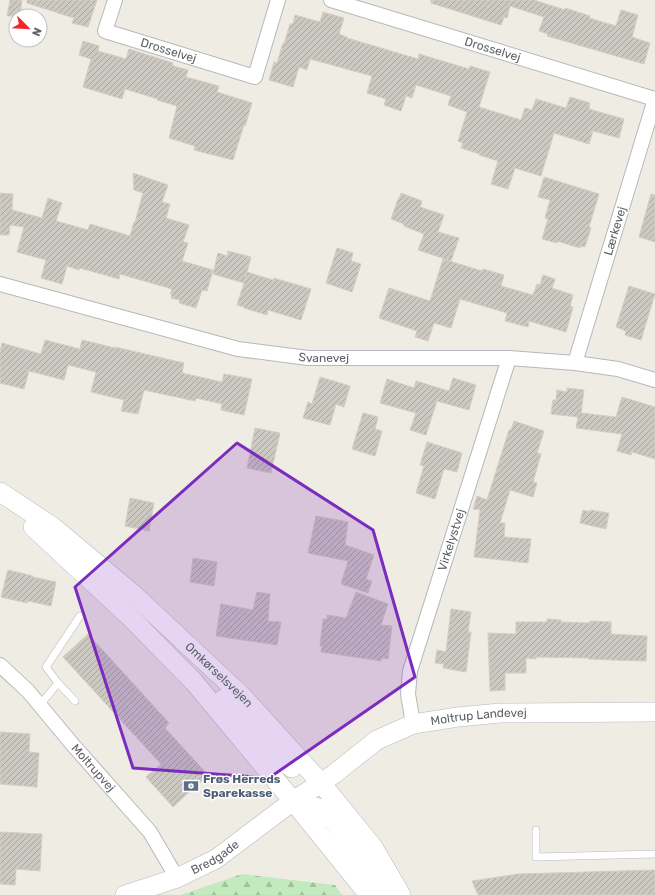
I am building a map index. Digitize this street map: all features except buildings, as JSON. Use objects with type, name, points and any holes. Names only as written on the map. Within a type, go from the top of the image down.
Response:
[{"type":"main road","name":"Omkørselsvejen","points":[[0,492],[53,527],[132,593],[242,696],[321,783],[373,847],[401,895]]},
{"type":"main road","name":"Omkørselsvejen","points":[[0,500],[41,533],[130,617],[194,682],[369,895]]},
{"type":"main road","points":[[165,652],[214,689],[285,763],[303,776],[321,783]]},
{"type":"main road","name":"Moltrup Landevej","points":[[321,783],[377,740],[413,724],[458,717],[500,713],[655,712]]},
{"type":"main road","name":"Bredgade","points":[[125,895],[177,878],[216,859],[293,801],[321,783]]},
{"type":"main road","points":[[293,801],[318,808],[333,820],[389,895]]},
{"type":"street","name":"Drosselvej","points":[[115,0],[105,31],[255,77],[278,0]]},
{"type":"street","name":"Drosselvej","points":[[331,0],[655,99]]},
{"type":"street","name":"Lærkevej","points":[[576,364],[655,99]]},
{"type":"street","name":"Svanevej","points":[[0,284],[238,349],[308,358],[509,358],[618,369],[655,380]]},
{"type":"street","name":"Virkelystvej","points":[[413,724],[408,694],[410,671],[509,358]]},
{"type":"street","name":"Moltrupvej","points":[[0,665],[28,691],[73,745],[150,832],[177,878]]},
{"type":"lane","points":[[75,701],[46,667],[80,616]]},
{"type":"lane","points":[[40,705],[58,682]]},
{"type":"lane","points":[[536,830],[536,857],[655,854]]},
{"type":"highlighted area","points":[[237,443],[373,530],[415,677],[269,778],[133,768],[75,587]]},
{"type":"green space","points":[[242,874],[335,885],[342,895],[181,895]]},
{"type":"place","name":"Frøs Herreds Sparekasse","points":[[191,786]]}]
